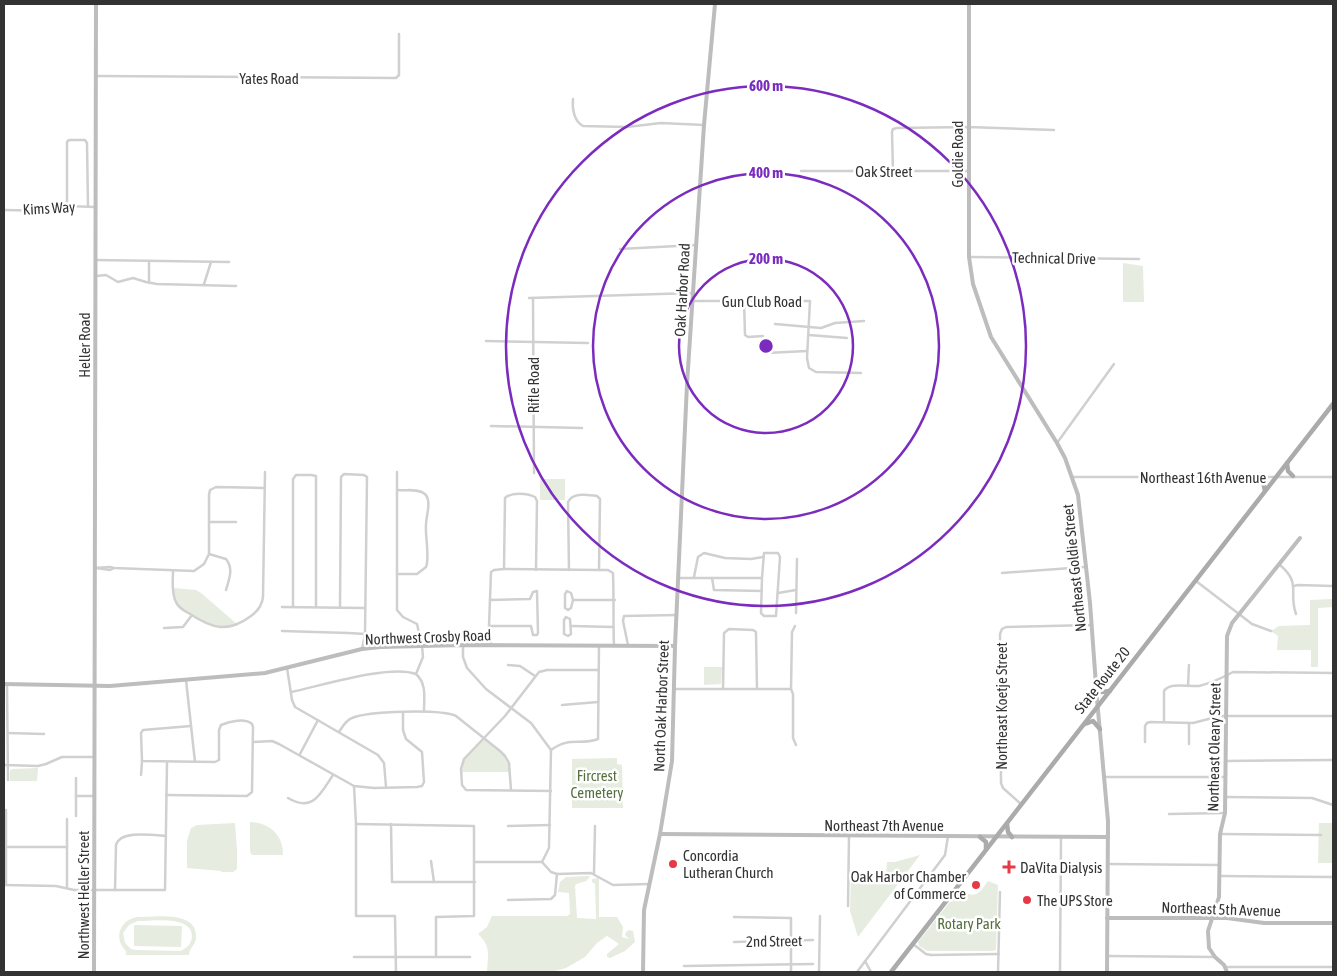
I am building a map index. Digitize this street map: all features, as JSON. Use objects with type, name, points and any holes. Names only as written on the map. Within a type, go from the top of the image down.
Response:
[{"type":"main road","name":"State Route 20","points":[[891,972],[998,837],[1021,804],[1333,404]]},
{"type":"main road","points":[[1287,463],[1288,470],[1293,476]]},
{"type":"main road","points":[[1254,476],[1262,481],[1265,492]]},
{"type":"main road","points":[[1096,687],[1101,692],[1110,691]]},
{"type":"main road","points":[[1083,724],[1093,721],[1100,729]]},
{"type":"main road","points":[[1007,824],[1008,832],[1012,837]]},
{"type":"main road","points":[[980,837],[986,842],[986,852]]},
{"type":"street","name":"Heller Road","points":[[95,757],[96,4]]},
{"type":"street","name":"Oak Harbor Road","points":[[679,578],[683,459],[696,245],[704,126],[716,4]]},
{"type":"street","name":"Goldie Road","points":[[968,4],[969,257],[978,303]]},
{"type":"street","name":"Yates Road","points":[[96,76],[396,78],[400,75],[399,34]]},
{"type":"street","points":[[573,99],[577,120],[583,126],[627,127],[661,122],[704,126]]},
{"type":"street","points":[[893,171],[893,129],[896,128],[968,127],[1054,130]]},
{"type":"street","points":[[67,206],[67,142],[69,140],[85,140],[87,143],[88,207]]},
{"type":"street","name":"Oak Street","points":[[800,171],[968,171]]},
{"type":"street","name":"Kims Way","points":[[4,210],[57,210],[67,206],[95,207]]},
{"type":"street","points":[[620,249],[696,245]]},
{"type":"street","name":"Technical Drive","points":[[969,257],[1139,259]]},
{"type":"street","points":[[95,260],[229,262]]},
{"type":"street","points":[[149,261],[150,283]]},
{"type":"street","points":[[204,285],[211,262]]},
{"type":"street","points":[[95,276],[106,275],[118,282],[134,278],[150,283],[236,286]]},
{"type":"street","name":"Rifle Road","points":[[534,473],[531,298],[694,293]]},
{"type":"street","name":"Gun Club Road","points":[[693,301],[810,300],[807,351]]},
{"type":"street","points":[[744,301],[746,335],[748,337],[762,336]]},
{"type":"street","name":"Northeast Goldie Street","points":[[978,303],[991,336],[1057,443],[1072,477],[1081,513],[1092,625],[1108,837],[1107,972]]},
{"type":"street","points":[[775,324],[821,328],[834,323],[864,321]]},
{"type":"street","points":[[808,335],[847,338]]},
{"type":"street","points":[[486,341],[588,344]]},
{"type":"street","points":[[766,353],[807,351],[807,365],[812,370],[840,374],[861,374]]},
{"type":"street","points":[[1057,443],[1114,364]]},
{"type":"street","points":[[491,426],[582,428]]},
{"type":"street","points":[[173,570],[175,600],[178,606],[211,626],[225,628],[237,625],[260,607],[263,597],[265,472]]},
{"type":"street","points":[[397,472],[397,610],[403,617],[417,624],[422,646],[422,662],[416,674]]},
{"type":"street","points":[[340,607],[341,477],[344,474],[364,474],[367,477],[365,634],[362,649]]},
{"type":"street","points":[[293,607],[293,479],[296,475],[316,476],[316,606]]},
{"type":"street","name":"Northeast 16th Avenue","points":[[1072,477],[1333,477]]},
{"type":"street","points":[[94,568],[194,571],[204,564],[209,554],[209,491],[213,488],[264,488]]},
{"type":"street","points":[[397,490],[423,493],[427,498],[428,505],[426,529],[428,558],[426,568],[417,574],[397,574]]},
{"type":"street","points":[[504,570],[504,501],[511,494],[530,495],[535,497],[537,501],[536,570]]},
{"type":"street","points":[[569,570],[568,502],[575,495],[597,496],[600,499],[599,570]]},
{"type":"street","points":[[208,522],[236,522]]},
{"type":"street","name":"Northeast Oleary Street","points":[[1215,957],[1208,945],[1208,926],[1219,897],[1220,834],[1225,813],[1228,630],[1239,613],[1280,565],[1300,538]]},
{"type":"street","points":[[694,577],[698,557],[704,552],[725,558],[751,559],[763,557]]},
{"type":"street","points":[[766,552],[778,552],[780,554],[776,616],[768,617],[761,613],[762,578],[763,554],[766,552]]},
{"type":"street","points":[[209,554],[226,559],[229,563],[231,571],[226,590]]},
{"type":"street","points":[[796,613],[797,559]]},
{"type":"street","points":[[1280,565],[1289,572],[1294,586],[1296,614]]},
{"type":"street","points":[[1002,573],[1087,567]]},
{"type":"street","points":[[491,645],[489,600],[491,572],[494,570],[608,570],[613,573],[615,600],[614,646]]},
{"type":"street","points":[[679,578],[762,578]]},
{"type":"street","name":"North Oak Harbor Street","points":[[643,972],[643,923],[672,761],[676,615],[679,578]]},
{"type":"street","points":[[712,578],[714,590],[762,591]]},
{"type":"street","points":[[1196,580],[1252,624],[1271,631]]},
{"type":"street","points":[[1294,586],[1333,586]]},
{"type":"street","points":[[778,593],[796,590]]},
{"type":"street","points":[[489,600],[531,599],[533,592],[537,591],[538,634],[533,634],[531,626],[489,626]]},
{"type":"street","points":[[566,592],[570,592],[573,600],[571,609],[566,609],[566,592]]},
{"type":"street","points":[[573,600],[615,600]]},
{"type":"street","points":[[282,607],[365,608]]},
{"type":"street","points":[[164,628],[183,627],[192,615]]},
{"type":"street","points":[[628,646],[623,621],[624,616],[676,615]]},
{"type":"street","points":[[566,617],[570,619],[572,626],[571,634],[566,636],[564,634],[564,620],[566,617]]},
{"type":"street","name":"Northeast Koetje Street","points":[[1021,804],[1003,788],[1001,783],[1000,634],[1006,626],[1092,625]]},
{"type":"street","points":[[572,626],[613,627]]},
{"type":"street","points":[[795,626],[792,632],[791,689],[793,694],[793,738],[796,745]]},
{"type":"street","points":[[723,689],[724,633],[729,629],[753,630],[756,632],[757,689]]},
{"type":"street","points":[[282,631],[365,634]]},
{"type":"street","points":[[463,645],[463,657],[467,668],[486,689],[531,723],[551,750],[549,848],[542,862]]},
{"type":"street","name":"Northwest Crosby Road","points":[[6,684],[95,686],[265,673],[362,649],[380,647],[463,645],[675,646]]},
{"type":"street","points":[[551,750],[562,743],[570,741],[598,739],[599,646]]},
{"type":"street","points":[[508,665],[522,667],[535,676]]},
{"type":"street","points":[[1188,686],[1189,665]]},
{"type":"street","points":[[287,668],[295,707],[383,760],[386,787]]},
{"type":"street","points":[[551,791],[466,790],[461,769],[464,759],[512,708],[535,676],[547,670],[598,670]]},
{"type":"street","points":[[291,692],[374,673],[408,672],[416,674],[420,678],[424,688],[424,711]]},
{"type":"street","points":[[1164,722],[1164,691],[1170,686],[1206,684],[1234,672],[1333,673]]},
{"type":"street","points":[[186,680],[194,762]]},
{"type":"street","points":[[6,684],[8,733],[6,765],[8,780]]},
{"type":"street","points":[[674,689],[791,689]]},
{"type":"street","points":[[562,704],[598,702]]},
{"type":"street","points":[[339,732],[351,718],[368,714],[424,711],[445,712],[456,716],[500,751],[509,763],[511,790]]},
{"type":"street","points":[[252,742],[275,742],[354,786],[417,788],[422,786],[424,782],[422,752],[406,739],[403,730],[403,713]]},
{"type":"street","points":[[1145,742],[1145,726],[1147,723],[1201,722],[1215,717],[1226,716],[1333,716]]},
{"type":"street","points":[[300,755],[318,720]]},
{"type":"street","points":[[142,761],[218,761],[219,730],[221,724],[251,722],[252,789],[249,795],[166,795]]},
{"type":"street","points":[[1189,722],[1190,744]]},
{"type":"street","points":[[142,775],[142,730],[191,726]]},
{"type":"street","points":[[8,733],[44,734]]},
{"type":"street","points":[[6,765],[38,766],[62,757],[95,757]]},
{"type":"street","name":"Northwest Heller Street","points":[[94,972],[95,757]]},
{"type":"street","points":[[1225,761],[1333,760]]},
{"type":"street","points":[[6,810],[5,885],[74,890],[165,890],[167,762]]},
{"type":"street","points":[[288,798],[298,803],[312,802],[319,797],[333,774]]},
{"type":"street","points":[[1104,777],[1225,777]]},
{"type":"street","points":[[76,778],[76,816]]},
{"type":"street","points":[[354,786],[356,916],[395,916],[396,972]]},
{"type":"street","points":[[76,796],[95,796]]},
{"type":"street","points":[[1225,797],[1312,798],[1333,805]]},
{"type":"street","points":[[1169,814],[1225,813]]},
{"type":"street","points":[[67,818],[67,888]]},
{"type":"street","points":[[356,824],[474,826],[474,916],[436,917],[436,956]]},
{"type":"street","points":[[392,824],[392,882],[475,882]]},
{"type":"street","points":[[508,826],[550,825]]},
{"type":"street","points":[[594,873],[596,826]]},
{"type":"street","name":"Northeast 7th Avenue","points":[[660,834],[1108,837]]},
{"type":"street","points":[[1220,834],[1321,835]]},
{"type":"street","points":[[115,890],[116,845],[118,839],[126,835],[166,836]]},
{"type":"street","points":[[848,906],[849,836]]},
{"type":"street","points":[[857,972],[945,855],[948,836]]},
{"type":"street","points":[[1060,972],[1061,838]]},
{"type":"street","points":[[5,847],[67,847]]},
{"type":"street","points":[[431,861],[434,882]]},
{"type":"street","points":[[475,862],[542,862],[552,872],[557,874],[594,873],[613,885],[650,884]]},
{"type":"street","points":[[1107,864],[1219,865]]},
{"type":"street","points":[[508,900],[551,900],[556,895],[557,874]]},
{"type":"street","points":[[1219,876],[1333,877]]},
{"type":"street","points":[[998,972],[1000,892]]},
{"type":"street","points":[[819,972],[820,916]]},
{"type":"street","points":[[734,918],[791,918],[791,972]]},
{"type":"street","name":"Northeast 5th Avenue","points":[[1107,918],[1212,918],[1264,923],[1333,923]]},
{"type":"street","name":"2nd Street","points":[[734,942],[813,940]]},
{"type":"street","points":[[913,944],[926,954],[931,955],[998,954]]},
{"type":"street","points":[[1107,956],[1215,957],[1227,970],[1333,967]]},
{"type":"street","points":[[354,957],[470,957]]},
{"type":"street","points":[[865,961],[871,972]]},
{"type":"street","points":[[684,966],[813,964]]},
{"type":"street","points":[[734,966],[734,972]]},
{"type":"street","points":[[1299,967],[1299,972]]},
{"type":"green space","points":[[1123,263],[1143,266],[1144,302],[1123,302]]},
{"type":"green space","points":[[540,479],[565,479],[565,500],[540,500]]},
{"type":"green space","points":[[173,588],[196,590],[238,625],[231,627],[211,626],[178,606],[175,601]]},
{"type":"green space","points":[[1333,599],[1333,607],[1318,608],[1318,667],[1311,667],[1311,650],[1277,650],[1278,636],[1271,631],[1279,626],[1310,625],[1310,600]]},
{"type":"green space","points":[[704,667],[722,667],[721,684],[704,685]]},
{"type":"green space","points":[[484,739],[504,757],[510,772],[462,772],[464,759]]},
{"type":"green space","name":"Fircrest Cemetery","points":[[617,758],[617,764],[622,765],[623,808],[572,808],[572,759]]},
{"type":"green space","points":[[38,768],[37,781],[10,781],[10,771],[12,769]]},
{"type":"green space","points":[[250,822],[264,825],[274,831],[281,842],[283,855],[252,855],[250,852]]},
{"type":"green space","points":[[235,823],[237,869],[233,872],[221,872],[187,868],[187,841],[191,828],[197,825]]},
{"type":"green space","points":[[1319,823],[1333,823],[1333,863],[1318,863]]},
{"type":"green space","points":[[920,855],[858,937],[850,911],[851,874],[886,875],[887,862],[895,862]]},
{"type":"green space","points":[[566,877],[590,877],[586,881],[575,886],[577,918],[596,919],[595,884],[592,882],[592,879],[599,878],[599,917],[617,917],[623,927],[622,937],[629,939],[625,935],[626,932],[629,930],[633,931],[635,942],[625,951],[610,958],[607,957],[607,954],[619,944],[607,936],[597,943],[585,957],[566,968],[551,972],[399,972],[487,971],[487,947],[478,934],[487,927],[492,916],[567,916],[570,914],[569,893],[558,892],[560,882]]},
{"type":"green space","name":"Rotary Park","points":[[988,881],[998,885],[996,950],[927,951],[919,946],[918,942],[960,889],[973,895],[979,892]]},
{"type":"green space","points":[[164,916],[190,922],[196,937],[189,955],[126,955],[119,935],[123,925],[132,919]],"holes":[[[162,920],[179,922],[191,930],[191,942],[180,951],[131,949],[125,943],[123,933],[129,925],[138,921]]]},
{"type":"green space","points":[[134,925],[182,926],[181,947],[134,946]]},
{"type":"place","name":"Concordia Lutheran Church","points":[[673,864]]},
{"type":"place","name":"DaVita Dialysis","points":[[1009,867]]},
{"type":"place","name":"Oak Harbor Chamber of Commerce","points":[[976,885]]},
{"type":"place","name":"The UPS Store","points":[[1027,900]]}]
